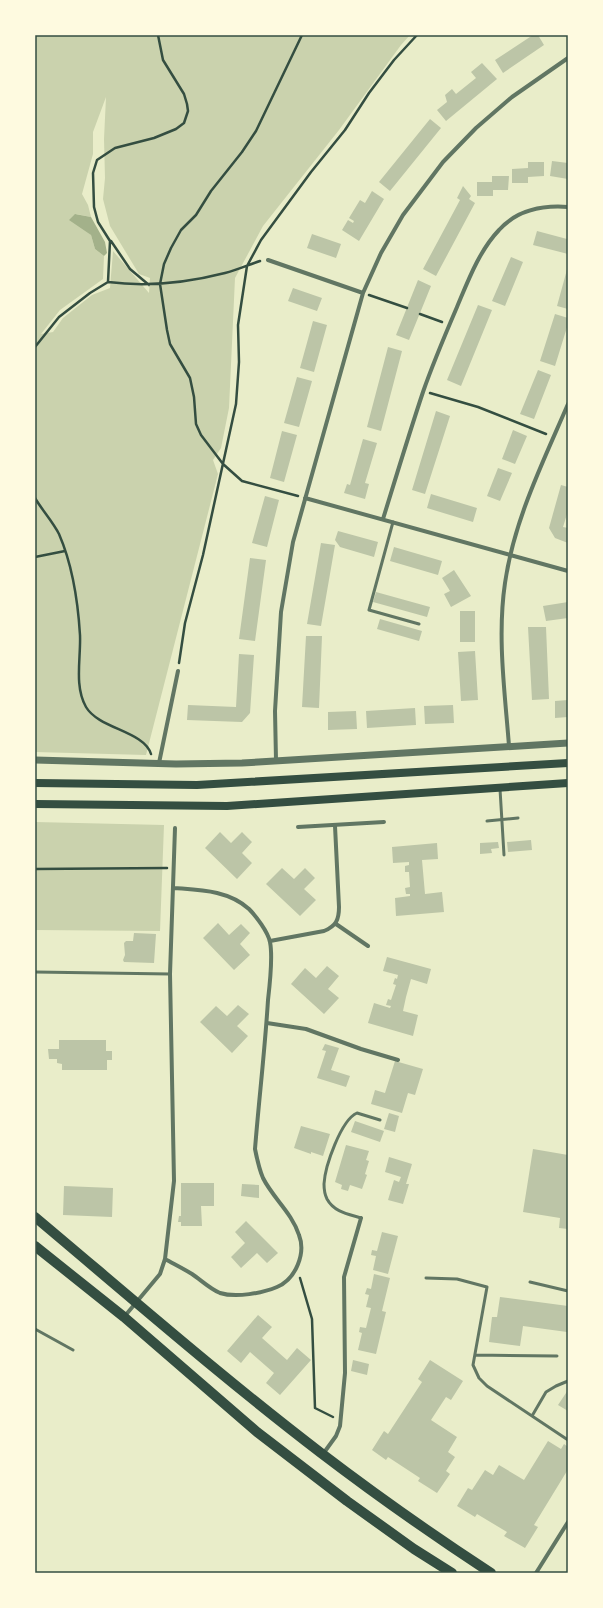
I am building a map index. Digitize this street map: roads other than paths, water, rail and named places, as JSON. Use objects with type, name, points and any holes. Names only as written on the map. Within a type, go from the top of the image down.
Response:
[{"type":"main road","points":[[35,783],[197,785],[568,762]]},
{"type":"main road","points":[[35,804],[227,806],[500,789],[568,783]]},
{"type":"main road","points":[[35,1216],[137,1303],[322,1454],[430,1533],[491,1573]]},
{"type":"main road","points":[[35,1246],[124,1317],[239,1417],[282,1451],[347,1501],[414,1549],[452,1573]]},
{"type":"street","points":[[276,760],[275,711],[281,612],[293,542],[363,292],[381,253],[403,215],[442,162],[476,128],[512,97],[568,58]]},
{"type":"street","points":[[383,519],[423,390],[481,256],[499,230],[512,218],[526,210],[546,207],[568,207]]},
{"type":"street","points":[[268,260],[363,292]]},
{"type":"street","points":[[509,746],[502,640],[505,584],[523,511],[568,404]]},
{"type":"street","points":[[305,498],[568,571]]},
{"type":"street","points":[[156,763],[178,671]]},
{"type":"street","points":[[35,760],[156,763],[242,763],[568,743]]},
{"type":"street","points":[[298,827],[384,822]]},
{"type":"street","points":[[270,941],[324,931],[336,924],[339,917],[339,907],[335,826]]},
{"type":"street","points":[[124,1317],[160,1274],[166,1259],[174,1181],[170,974],[175,828]]},
{"type":"street","points":[[166,1259],[221,1293],[236,1295],[250,1294],[278,1287],[287,1279],[300,1260],[301,1248],[300,1236],[294,1223],[263,1179],[255,1149],[267,1023],[270,941],[259,920],[248,908],[238,901],[212,892],[174,888]]},
{"type":"street","points":[[336,924],[368,946]]},
{"type":"street","points":[[267,1023],[306,1029],[361,1050],[398,1060]]},
{"type":"street","points":[[322,1454],[336,1436],[341,1420],[345,1374],[344,1277],[360,1218]]},
{"type":"street","points":[[536,1573],[568,1522]]},
{"type":"lane","points":[[393,522],[369,610],[419,624]]},
{"type":"lane","points":[[500,789],[504,855]]},
{"type":"lane","points":[[487,821],[518,818]]},
{"type":"lane","points":[[35,972],[170,974]]},
{"type":"lane","points":[[360,1218],[338,1211],[328,1200],[324,1184],[332,1152],[347,1122],[352,1116],[357,1113],[380,1120]]},
{"type":"lane","points":[[426,1278],[457,1279],[487,1287],[474,1365],[479,1378],[487,1386],[568,1440]]},
{"type":"lane","points":[[530,1282],[568,1291]]},
{"type":"lane","points":[[35,1329],[73,1350]]},
{"type":"lane","points":[[475,1355],[557,1356]]},
{"type":"lane","points":[[532,1416],[546,1392],[568,1381]]}]
